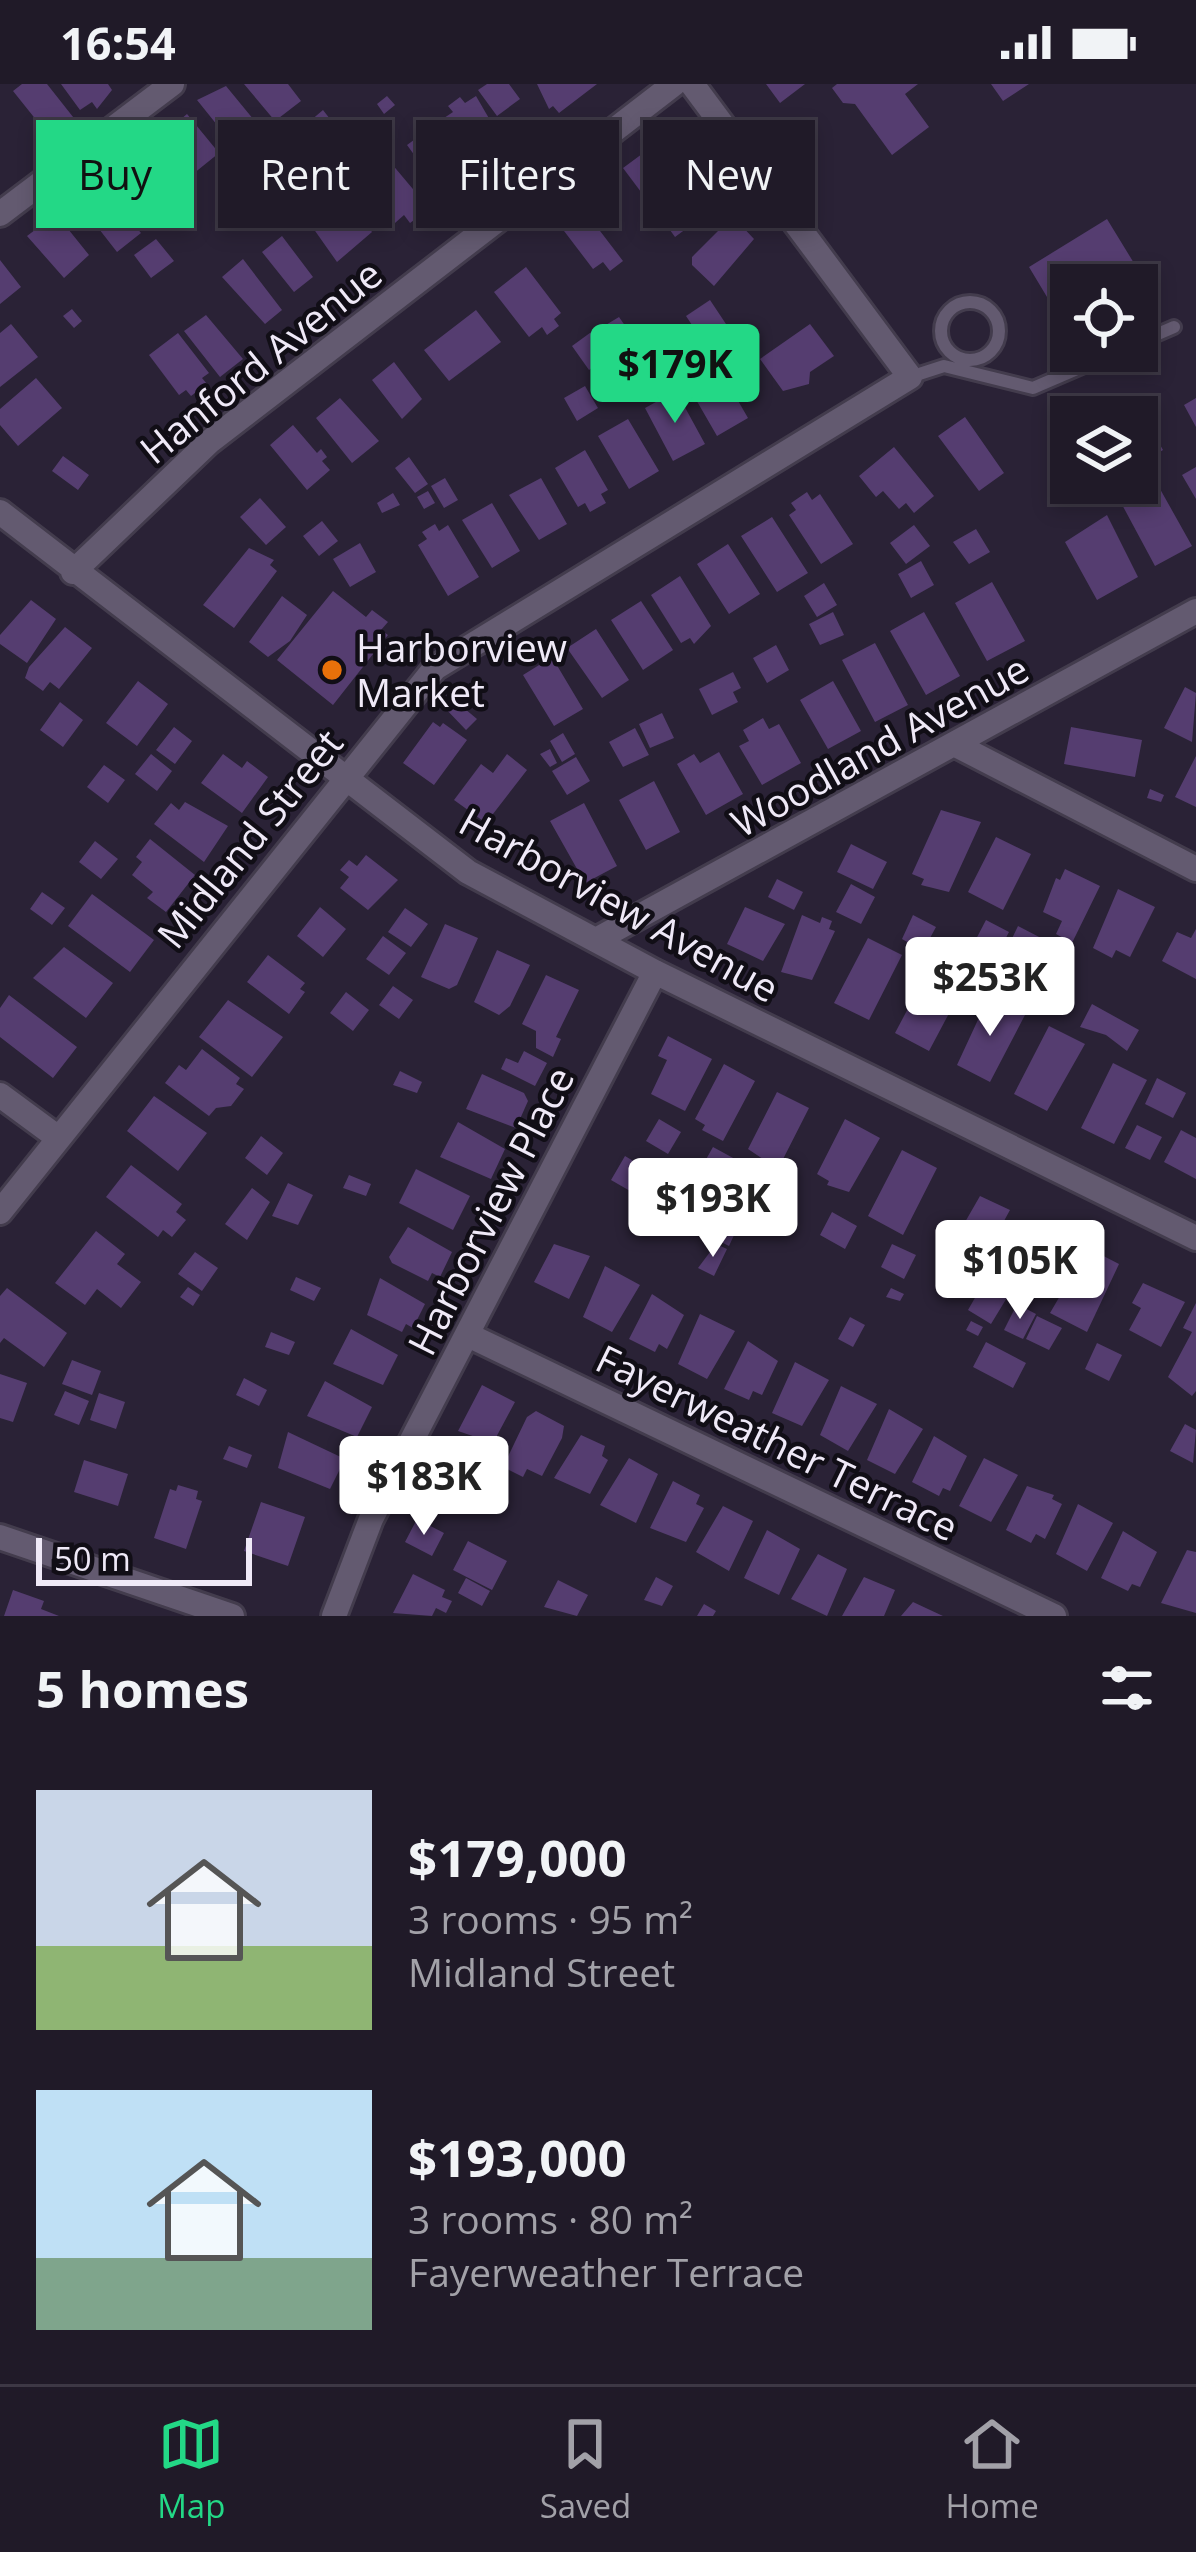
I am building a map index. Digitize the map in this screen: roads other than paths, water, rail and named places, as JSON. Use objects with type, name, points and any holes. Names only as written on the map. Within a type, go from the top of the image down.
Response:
[{"type":"street","points":[[0,214],[172,84]]},
{"type":"street","name":"Hanford Avenue","points":[[73,572],[209,442],[674,84]]},
{"type":"street","points":[[692,84],[910,376]]},
{"type":"street","name":"Midland Street","points":[[0,1212],[435,668],[910,376]]},
{"type":"street","name":"Harborview Avenue","points":[[0,512],[467,872],[655,972],[1196,1238]]},
{"type":"street","name":"Woodland Avenue","points":[[596,940],[958,746],[1196,611]]},
{"type":"street","points":[[958,746],[1196,868]]},
{"type":"street","name":"Harborview Place","points":[[334,1616],[371,1519],[655,972]]},
{"type":"street","points":[[0,1094],[57,1137]]},
{"type":"street","name":"Fayerweather Terrace","points":[[468,1336],[1054,1616]]},
{"type":"street","points":[[0,1537],[232,1616]]},
{"type":"lane","points":[[910,376],[944,367],[970,367],[988,354],[999,338],[997,318],[974,302],[956,305],[941,328],[951,353],[970,367],[1033,388],[1070,372]]},
{"type":"lane","points":[[1158,334],[1174,327]]},
{"type":"place","name":"Harborview Market","points":[[332,670]]}]
